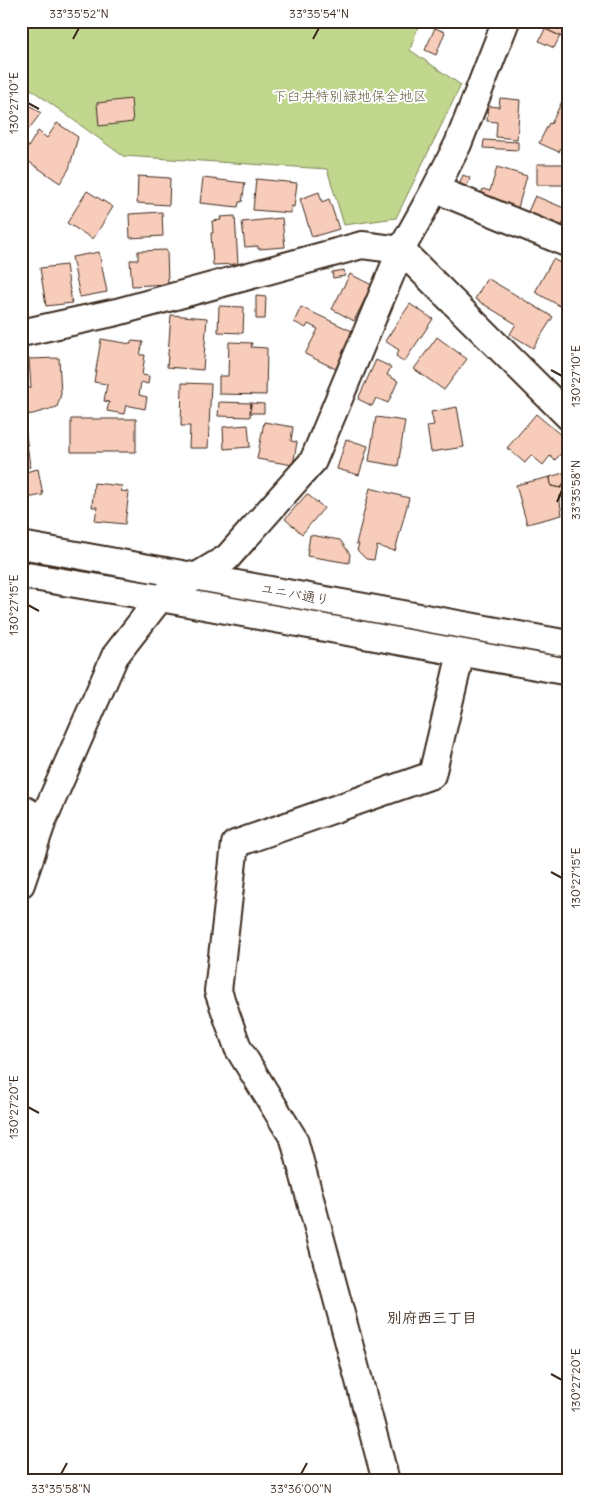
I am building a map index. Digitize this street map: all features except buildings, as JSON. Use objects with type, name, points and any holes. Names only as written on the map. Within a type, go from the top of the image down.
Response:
[{"type":"street","points":[[21,884],[32,814],[115,656],[160,598],[227,558],[313,461],[401,250],[458,144],[506,21]]},
{"type":"street","points":[[435,189],[569,244]]},
{"type":"street","points":[[21,333],[126,310],[362,245],[401,250],[569,417]]},
{"type":"street","name":"ユニバ通り","points":[[21,545],[569,644]]},
{"type":"street","name":"ユニバ通り","points":[[21,575],[160,598],[569,672]]},
{"type":"street","points":[[386,1481],[294,1138],[238,1048],[218,991],[235,844],[432,775],[461,653]]},
{"type":"green space","name":"下臼井特別緑地保全地区","points":[[21,21],[420,21],[410,50],[461,85],[396,218],[344,225],[327,169],[123,156],[21,82]]},
{"type":"district","name":"別府西三丁目","points":[[432,1317]]}]
